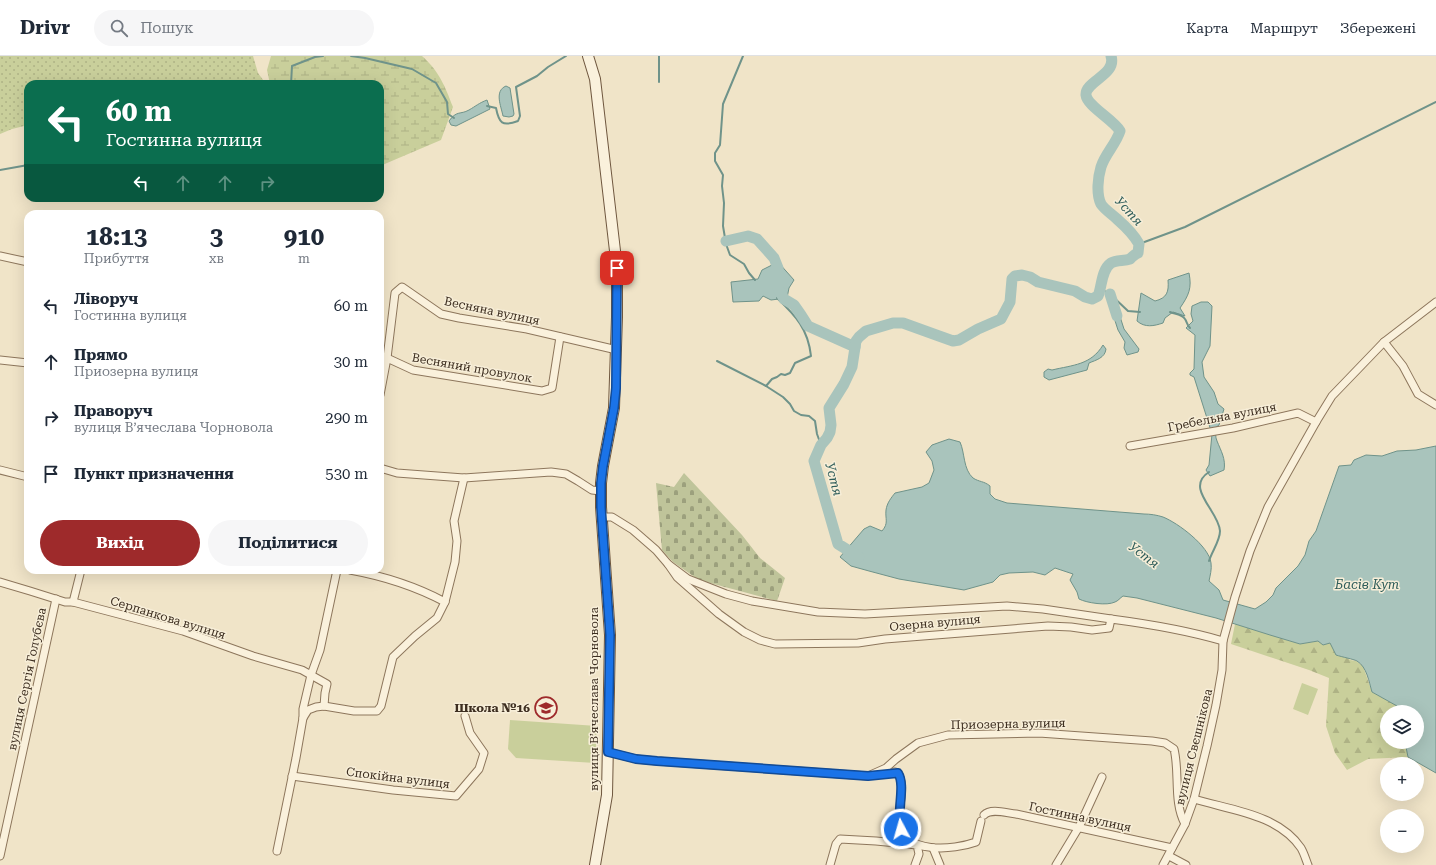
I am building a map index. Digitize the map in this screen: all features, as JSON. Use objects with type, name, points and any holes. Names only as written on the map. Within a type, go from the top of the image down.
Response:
[{"type":"main road","name":"вулиця Вʼячеслава Чорновола","points":[[588,56],[595,79],[617,268],[617,350],[614,408],[603,466],[601,491],[610,635],[606,808],[595,865]]},
{"type":"street","points":[[0,256],[24,261]]},
{"type":"street","name":"Весняна вулиця","points":[[384,352],[395,293],[402,287],[441,314],[527,329],[617,350]]},
{"type":"street","name":"вулиця Свєшнікова","points":[[1163,865],[1185,824],[1194,799],[1208,746],[1216,706],[1222,670],[1223,641],[1250,551],[1268,508],[1332,396],[1384,342],[1436,302]]},
{"type":"street","name":"Весняний провулок","points":[[384,357],[412,370],[542,391],[552,388],[560,337]]},
{"type":"street","points":[[1384,342],[1403,366],[1418,394],[1436,405]]},
{"type":"street","points":[[0,360],[24,363]]},
{"type":"street","name":"Гребельна вулиця","points":[[1130,446],[1218,431],[1298,413],[1316,422]]},
{"type":"street","points":[[384,469],[397,473],[464,478],[550,472],[566,474],[592,490],[601,491]]},
{"type":"street","points":[[0,470],[24,476]]},
{"type":"street","points":[[303,718],[308,710],[316,707],[324,706],[354,711],[377,711],[382,706],[393,657],[414,636],[437,618],[445,602],[457,541],[454,521],[464,478]]},
{"type":"street","points":[[602,517],[612,517],[633,530],[656,550],[668,564],[688,579],[726,594],[752,601],[818,612],[865,614],[1006,606],[1043,609],[1148,624],[1193,632],[1223,641]]},
{"type":"street","name":"Озерна вулиця","points":[[668,564],[677,577],[719,614],[744,632],[760,640],[775,644],[858,643],[885,639],[1048,626],[1092,630],[1109,628],[1111,619]]},
{"type":"street","points":[[73,602],[80,574]]},
{"type":"street","points":[[277,851],[303,718],[303,709],[320,650],[336,574]]},
{"type":"street","points":[[368,574],[417,588],[445,602]]},
{"type":"street","name":"Серпанкова вулиця","points":[[0,582],[65,602],[73,602],[183,631],[253,656],[302,670],[327,684],[324,706]]},
{"type":"street","name":"вулиця Сергія Голубєва","points":[[0,856],[56,599]]},
{"type":"street","name":"Спокійна вулиця","points":[[292,776],[393,790],[456,796],[479,769],[484,753],[470,733],[465,716]]},
{"type":"street","name":"Приозерна вулиця","points":[[608,752],[636,759],[657,761],[868,776],[886,768],[918,743],[948,735],[1039,733],[1110,737],[1165,743],[1174,749],[1177,759],[1180,815],[1185,824]]},
{"type":"street","points":[[868,776],[895,772],[899,774],[901,786],[899,823],[904,834],[917,845],[919,854],[916,865]]},
{"type":"street","points":[[1056,865],[1079,827],[1102,778]]},
{"type":"street","points":[[1194,799],[1233,809],[1265,820],[1277,826],[1288,834],[1302,848],[1308,865]]},
{"type":"street","name":"Гостинна вулиця","points":[[830,865],[836,844],[840,839],[876,841],[933,848],[969,845],[976,842],[982,818],[986,813],[996,812],[1016,814],[1172,848]]},
{"type":"street","points":[[933,848],[940,865]]},
{"type":"street","points":[[1169,856],[1186,865]]},
{"type":"green space","points":[[0,56],[253,56],[258,73],[263,80],[24,80],[24,126],[0,134]]},
{"type":"green space","points":[[271,56],[422,56],[433,67],[441,79],[453,107],[441,140],[384,164],[384,80],[269,80],[267,70]]},
{"type":"green space","points":[[684,473],[742,535],[760,558],[785,578],[777,601],[699,580],[673,562],[662,550],[656,483],[674,487]]},
{"type":"green space","points":[[1235,624],[1300,644],[1319,641],[1323,645],[1330,643],[1350,660],[1356,661],[1363,666],[1372,692],[1395,705],[1380,705],[1380,749],[1406,749],[1408,757],[1380,757],[1380,758],[1368,759],[1347,770],[1335,753],[1326,726],[1329,678],[1231,644]]},
{"type":"green space","points":[[1302,683],[1318,689],[1308,715],[1293,709]]},
{"type":"green space","points":[[510,720],[597,726],[595,763],[516,758],[508,749]]},
{"type":"water","points":[[506,86],[510,88],[514,114],[513,116],[509,117],[503,116],[499,99],[500,91]]},
{"type":"water","points":[[487,100],[490,109],[456,126],[451,125],[449,121],[454,115],[469,110]]},
{"type":"water","points":[[778,262],[794,280],[789,288],[787,298],[771,300],[763,296],[759,301],[733,302],[731,282],[758,279],[762,270]]},
{"type":"water","points":[[1189,273],[1189,291],[1180,308],[1185,316],[1173,312],[1165,318],[1163,323],[1153,326],[1146,326],[1137,321],[1141,293],[1155,301],[1159,300],[1166,294],[1168,280]]},
{"type":"water","points":[[1115,301],[1124,329],[1139,349],[1138,352],[1127,355],[1124,348],[1125,342],[1118,330],[1109,302]]},
{"type":"water","points":[[1201,302],[1208,302],[1212,306],[1210,346],[1202,362],[1204,377],[1214,392],[1218,404],[1224,409],[1219,425],[1215,428],[1216,439],[1224,459],[1224,470],[1210,476],[1206,470],[1209,465],[1212,434],[1194,377],[1190,375],[1194,369],[1195,335],[1186,328],[1193,321],[1191,314],[1192,306]]},
{"type":"water","points":[[1103,345],[1106,349],[1104,355],[1089,363],[1087,370],[1049,380],[1044,377],[1044,372],[1048,369],[1052,370],[1067,367],[1081,363],[1093,357]]},
{"type":"water","name":"Басів Кут","points":[[949,439],[960,442],[967,470],[973,478],[990,486],[990,494],[995,499],[1007,503],[1151,514],[1161,516],[1177,524],[1205,549],[1211,563],[1209,581],[1219,590],[1223,600],[1255,609],[1266,602],[1273,595],[1276,588],[1298,566],[1305,555],[1309,541],[1316,531],[1339,466],[1351,465],[1354,460],[1366,455],[1382,456],[1397,451],[1416,450],[1436,446],[1436,773],[1424,766],[1424,757],[1408,757],[1406,749],[1424,749],[1424,705],[1395,705],[1372,692],[1363,667],[1355,660],[1336,655],[1330,643],[1323,645],[1318,641],[1300,644],[1216,618],[1137,598],[1123,596],[1116,602],[1107,604],[1087,602],[1079,599],[1070,580],[1073,574],[1055,568],[1045,575],[1033,572],[1000,575],[993,582],[964,590],[899,579],[851,566],[840,557],[864,529],[870,526],[882,531],[886,523],[887,505],[895,493],[922,487],[929,483],[934,470],[932,461],[926,452],[932,445]]},
{"type":"waterway","points":[[291,80],[292,66],[315,57],[323,56]]},
{"type":"waterway","points":[[351,56],[412,69],[436,83],[447,102],[448,114],[454,118]]},
{"type":"waterway","points":[[487,106],[496,108],[498,117],[502,122],[508,124],[518,121],[520,116],[516,87],[537,76],[566,56]]},
{"type":"waterway","points":[[659,56],[659,82]]},
{"type":"waterway","points":[[743,56],[723,104],[720,145],[715,153],[715,161],[723,175],[723,226],[726,244],[730,255],[744,264],[755,280]]},
{"type":"waterway","name":"Устя","points":[[859,557],[838,544],[814,461],[821,445],[830,432],[831,425],[829,408],[844,384],[852,367],[856,341],[859,337],[866,331],[893,323],[903,323],[953,341],[959,340],[978,329],[1001,319],[1010,302],[1012,279],[1015,276],[1022,275],[1030,277],[1038,282],[1075,291],[1092,299],[1098,296],[1105,270],[1108,266],[1113,262],[1130,259],[1138,253],[1139,244],[1137,241],[1132,234],[1101,204],[1098,195],[1098,180],[1101,167],[1120,131],[1091,104],[1086,95],[1090,86],[1109,68],[1112,63],[1111,56]]},
{"type":"waterway","points":[[1139,244],[1185,227],[1436,102]]},
{"type":"waterway","points":[[0,170],[24,166]]},
{"type":"waterway","points":[[726,241],[748,236],[757,239],[774,258],[778,268],[778,288],[784,299],[794,305],[808,326],[855,347]]},
{"type":"waterway","points":[[1101,289],[1110,294],[1128,311],[1140,312]]},
{"type":"waterway","points":[[1110,294],[1117,316]]},
{"type":"waterway","points":[[766,386],[772,379],[781,374],[785,375],[790,373],[795,363],[811,356],[807,338],[800,324],[777,298]]},
{"type":"waterway","points":[[1170,312],[1184,317],[1190,328]]},
{"type":"waterway","points":[[717,361],[766,386],[783,397],[794,411],[801,415],[809,416],[815,421],[817,434],[821,445]]},
{"type":"waterway","points":[[1209,472],[1202,478],[1200,485],[1201,492],[1218,523],[1220,531],[1219,538],[1209,561]]},
{"type":"place","name":"Школа №16","points":[[546,708]]},
{"type":"route","points":[[617,268],[618,317],[616,388],[601,483],[601,507],[610,635],[608,752],[636,759],[657,761],[868,776],[895,772],[899,774],[901,779],[899,823],[901,829]]}]
